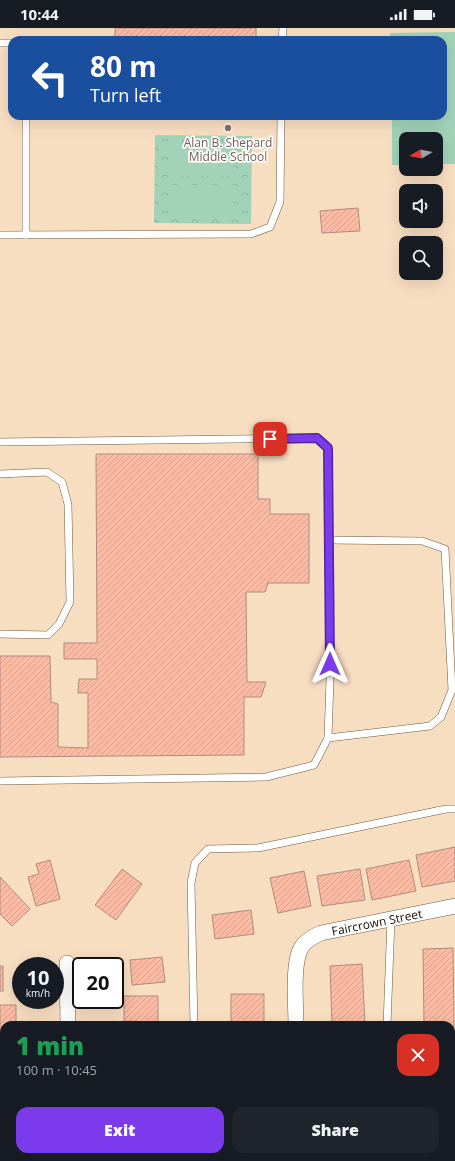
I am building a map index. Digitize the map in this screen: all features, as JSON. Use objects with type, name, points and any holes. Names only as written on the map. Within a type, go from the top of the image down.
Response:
[{"type":"street","name":"Faircrown Street","points":[[296,1021],[297,958],[302,946],[313,936],[321,933],[455,906]]},
{"type":"street","points":[[67,963],[68,1021]]},
{"type":"lane","points":[[26,120],[26,235]]},
{"type":"lane","points":[[0,235],[251,234],[270,227],[280,202],[281,120]]},
{"type":"lane","points":[[0,442],[317,438],[328,448],[330,680],[328,738],[314,765],[266,777],[0,781]]},
{"type":"lane","points":[[0,474],[47,472],[62,482],[68,504],[70,602],[59,624],[48,635],[0,634]]},
{"type":"lane","points":[[328,738],[430,726],[441,717],[452,690],[445,549],[422,541],[329,540]]},
{"type":"lane","points":[[194,1021],[191,883],[195,863],[208,849],[258,848],[446,808],[455,809]]},
{"type":"lane","points":[[387,1021],[391,919]]},
{"type":"green space","points":[[455,32],[455,164],[443,164],[443,132],[399,132],[399,165],[392,165],[392,120],[447,120],[447,36],[390,36],[390,33]]},
{"type":"green space","points":[[155,135],[252,136],[251,224],[154,223]]},
{"type":"green space","points":[[172,145],[234,145],[234,176],[172,176]]},
{"type":"green space","points":[[172,185],[233,185],[233,216],[172,216]]},
{"type":"building","points":[[115,28],[256,28],[256,36],[115,36]]},
{"type":"building","points":[[358,208],[360,231],[322,233],[320,211]]},
{"type":"building","points":[[96,454],[258,454],[258,499],[270,499],[270,514],[309,514],[309,583],[268,583],[265,592],[246,592],[247,682],[266,682],[261,697],[244,697],[244,755],[0,757],[0,656],[50,656],[51,702],[58,704],[58,747],[88,748],[88,693],[78,693],[79,679],[97,679],[97,659],[64,659],[64,643],[97,643]]},
{"type":"building","points":[[455,847],[455,881],[422,887],[416,855]]},
{"type":"building","points":[[50,860],[60,899],[36,906],[28,877],[39,874],[36,864]]},
{"type":"building","points":[[409,860],[416,891],[372,900],[366,869]]},
{"type":"building","points":[[122,869],[142,884],[116,920],[95,905]]},
{"type":"building","points":[[360,869],[365,900],[322,906],[317,876]]},
{"type":"building","points":[[304,871],[311,906],[278,913],[270,878]]},
{"type":"building","points":[[0,877],[30,909],[12,926],[0,914]]},
{"type":"building","points":[[251,910],[254,934],[215,939],[212,915]]},
{"type":"building","points":[[453,948],[454,1021],[424,1021],[423,949]]},
{"type":"building","points":[[162,957],[165,982],[132,985],[130,960]]},
{"type":"building","points":[[362,964],[365,1021],[332,1021],[330,966]]},
{"type":"building","points":[[0,966],[3,966],[3,991],[0,991]]},
{"type":"building","points":[[231,994],[264,994],[264,1021],[231,1021]]},
{"type":"building","points":[[124,996],[158,996],[158,1021],[124,1021]]},
{"type":"building","points":[[0,1005],[12,1005],[12,1009],[16,1009],[16,1021],[0,1021]]},
{"type":"place","name":"Alan B. Shepard Middle School","points":[[228,128]]},
{"type":"route","points":[[270,439],[317,438],[328,448],[330,664]]}]
